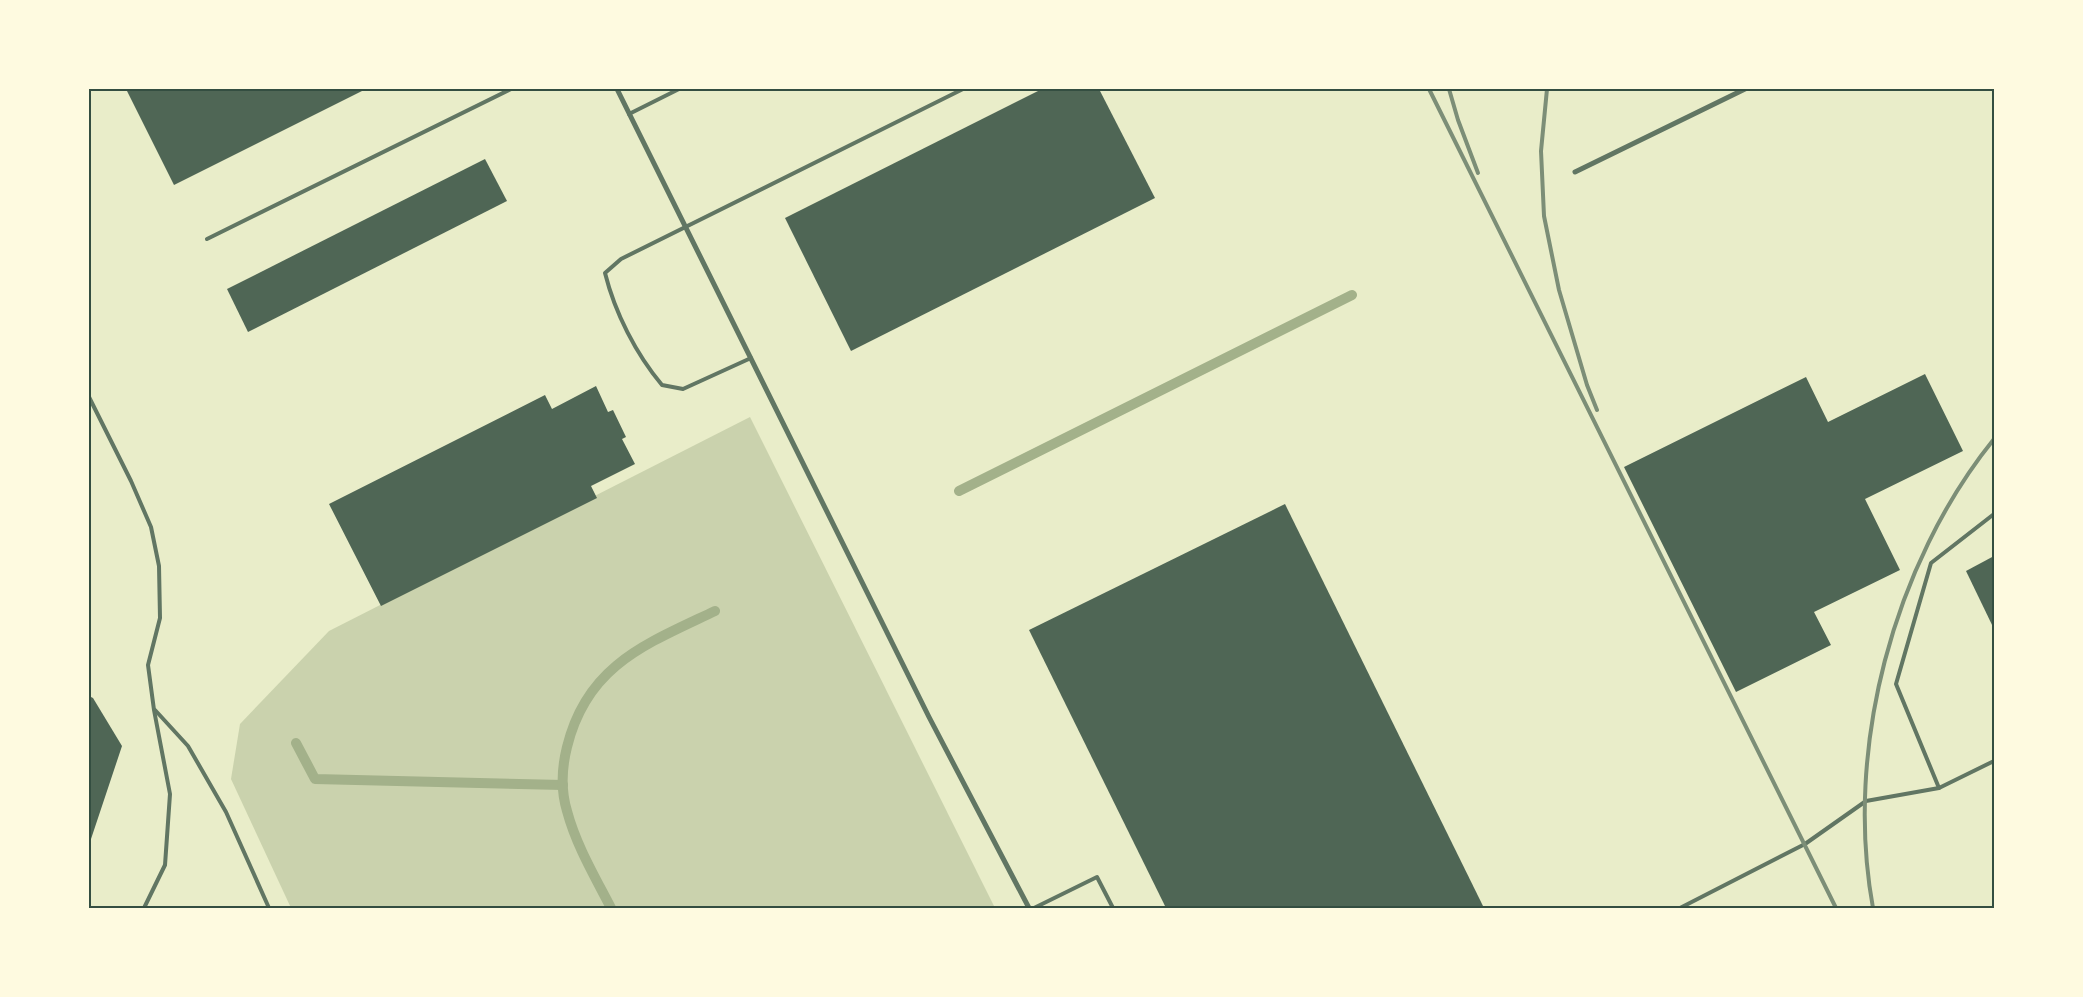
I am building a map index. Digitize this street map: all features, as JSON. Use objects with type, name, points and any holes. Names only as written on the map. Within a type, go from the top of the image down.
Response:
[{"type":"street","points":[[617,89],[929,717],[1029,908]]},
{"type":"street","points":[[1575,172],[1745,89]]},
{"type":"lane","points":[[207,239],[511,89]]},
{"type":"lane","points":[[629,114],[679,89]]},
{"type":"lane","points":[[751,358],[683,389],[662,385],[646,366],[611,297],[606,273],[621,259],[963,89]]},
{"type":"lane","points":[[89,397],[147,518],[159,566],[160,618],[148,665],[154,710],[170,794],[165,865],[144,908]]},
{"type":"lane","points":[[1939,788],[1896,684],[1931,562],[1994,514]]},
{"type":"lane","points":[[154,710],[188,746],[193,754],[226,812],[269,908]]},
{"type":"lane","points":[[1680,908],[1806,844],[1866,801],[1939,788],[1994,760]]},
{"type":"lane","points":[[1034,908],[1097,877],[1113,908]]},
{"type":"green space","points":[[750,417],[995,908],[291,908],[231,779],[240,724],[329,631]]},
{"type":"building","points":[[126,89],[366,89],[174,185]]},
{"type":"building","points":[[1042,89],[1099,89],[1155,198],[851,351],[785,218]]},
{"type":"building","points":[[485,159],[507,201],[248,332],[227,289]]},
{"type":"building","points":[[1925,374],[1963,451],[1865,499],[1900,570],[1814,612],[1831,645],[1736,692],[1624,467],[1806,377],[1828,422]]},
{"type":"building","points":[[596,386],[608,412],[613,410],[626,437],[622,439],[635,464],[591,486],[597,498],[381,606],[329,504],[545,395],[552,409]]},
{"type":"building","points":[[1285,504],[1484,908],[1166,908],[1029,630]]},
{"type":"building","points":[[1994,556],[1994,629],[1966,571]]},
{"type":"building","points":[[89,696],[93,698],[122,746],[89,845]]},
{"type":"waterway","points":[[959,491],[1352,295]]},
{"type":"waterway","points":[[611,908],[581,848],[565,803],[563,787],[564,763],[576,719],[589,696],[604,677],[623,661],[643,647],[715,611]]},
{"type":"waterway","points":[[296,743],[315,779],[563,785]]},
{"type":"railway","points":[[1429,89],[1836,908]]},
{"type":"railway","points":[[1449,89],[1458,120],[1478,173]]},
{"type":"railway","points":[[1547,89],[1541,151],[1544,216],[1559,290],[1587,385],[1597,410]]},
{"type":"railway","points":[[1873,908],[1866,848],[1865,786],[1872,723],[1885,661],[1904,601],[1928,543],[1959,489],[1994,439]]}]
